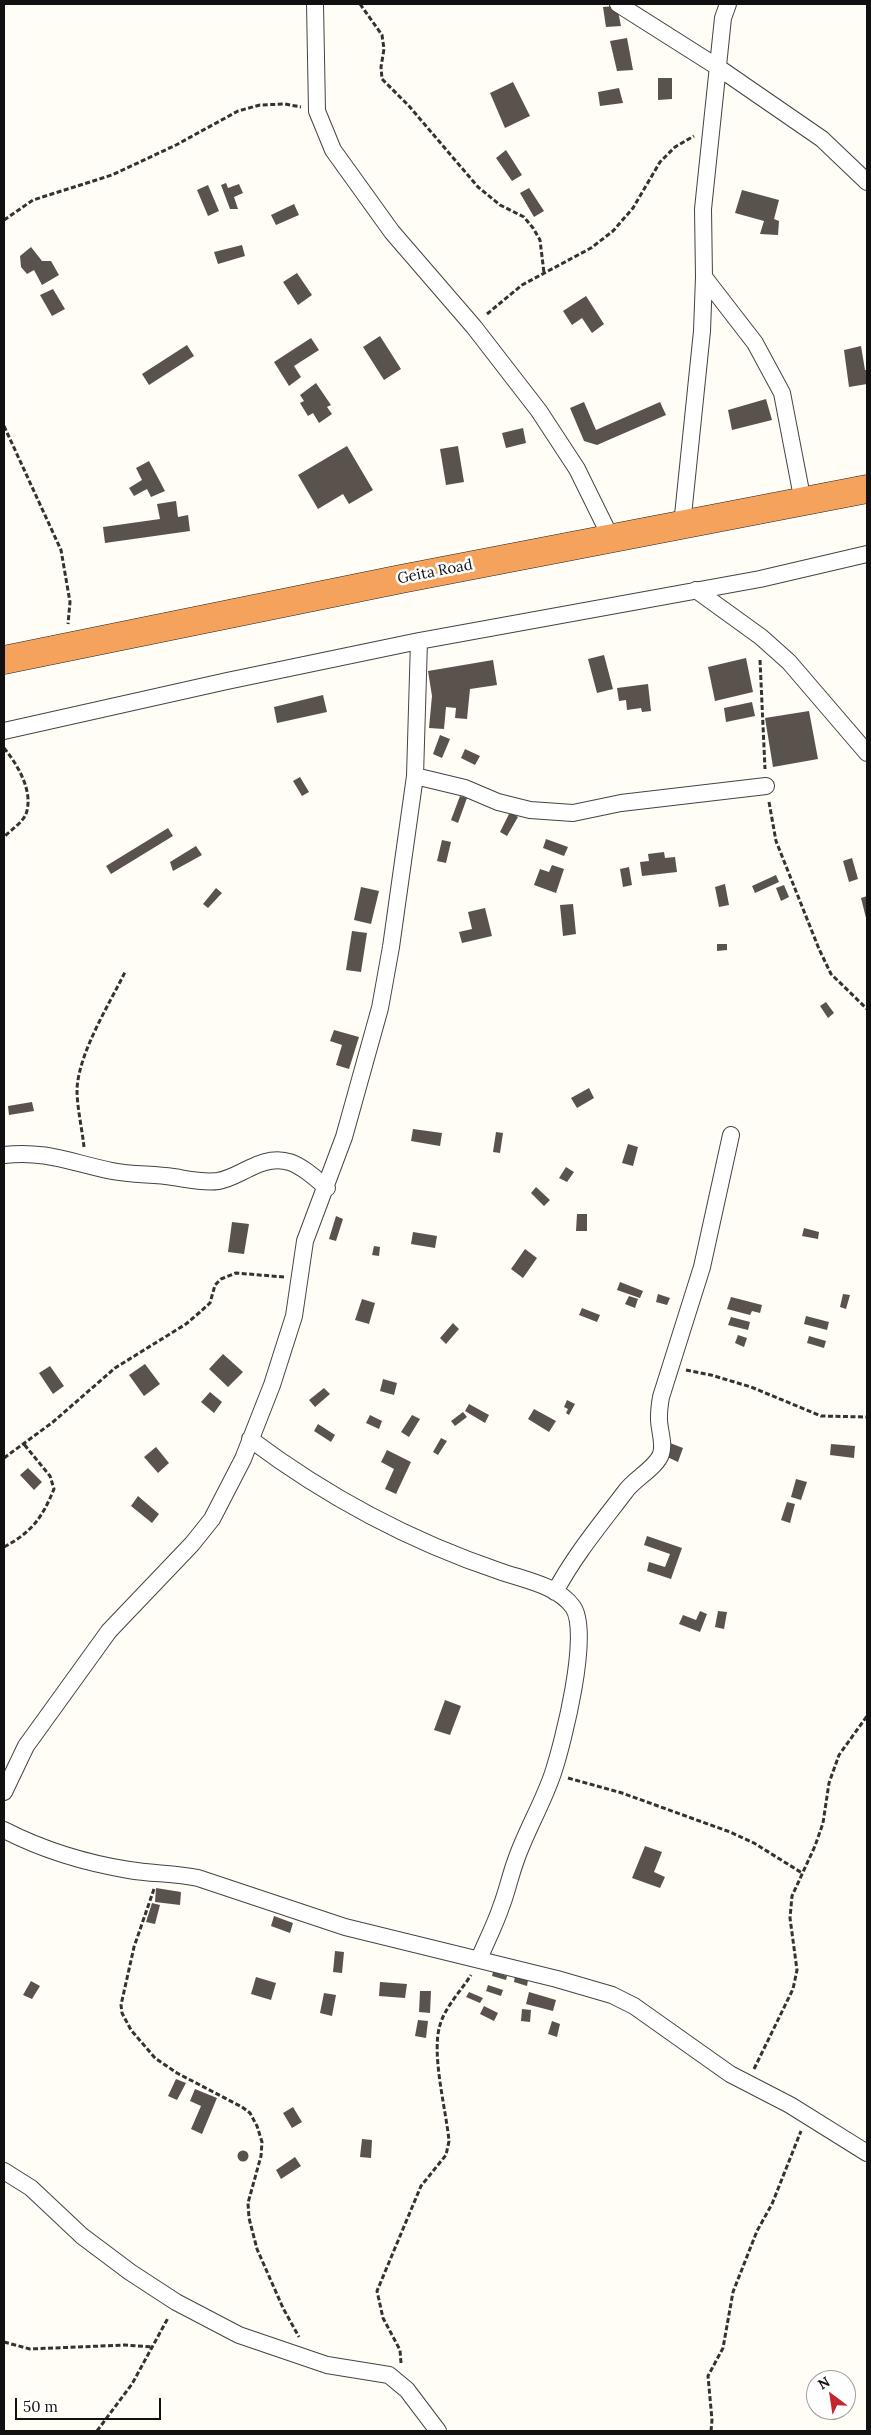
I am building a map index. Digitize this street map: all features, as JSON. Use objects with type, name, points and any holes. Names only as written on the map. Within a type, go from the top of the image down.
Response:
[{"type":"highway","name":"Geita Road","points":[[4,660],[611,538],[867,489]]},
{"type":"street","points":[[315,4],[317,111],[333,150],[361,191],[474,327],[539,411],[577,468],[611,538]]},
{"type":"street","points":[[618,4],[719,68],[822,139],[867,182]]},
{"type":"street","points":[[682,525],[698,368],[704,278],[703,209],[710,126],[719,68],[723,18],[728,4]]},
{"type":"street","points":[[704,278],[755,343],[782,392],[803,502]]},
{"type":"street","points":[[4,731],[227,681],[419,641],[760,579],[867,554]]},
{"type":"street","points":[[696,590],[761,637],[789,662],[867,754]]},
{"type":"street","points":[[4,1792],[26,1746],[109,1631],[192,1544],[212,1519],[243,1459],[272,1385],[291,1324],[305,1241],[327,1188],[358,1093],[380,1008],[391,947],[415,776],[419,641]]},
{"type":"street","points":[[415,776],[465,788],[498,802],[530,810],[573,813],[621,802],[766,786]]},
{"type":"street","points":[[555,1592],[580,1550],[624,1493],[657,1461],[661,1454],[662,1444],[659,1416],[661,1397],[702,1267],[731,1135]]},
{"type":"street","points":[[4,1155],[24,1153],[50,1155],[114,1171],[218,1181],[233,1177],[262,1162],[274,1159],[302,1168],[327,1188]]},
{"type":"street","points":[[250,1439],[292,1470],[374,1518],[443,1550],[544,1586],[555,1592],[573,1608],[580,1632],[573,1684],[553,1774],[516,1860],[502,1907],[479,1959]]},
{"type":"street","points":[[4,1830],[37,1846],[77,1858],[131,1870],[198,1878],[345,1928],[479,1959],[612,1995],[634,2006],[704,2057],[746,2083],[808,2115],[867,2153]]},
{"type":"street","points":[[4,2171],[31,2188],[52,2210],[98,2248],[176,2302],[239,2335],[327,2365],[389,2375],[398,2381],[422,2407],[438,2431]]},
{"type":"path","points":[[360,4],[382,35],[382,79],[409,106],[478,187],[500,205],[524,217],[540,240],[544,273]]},
{"type":"path","points":[[4,220],[33,200],[112,175],[176,145],[238,111],[260,105],[285,104],[317,111]]},
{"type":"path","points":[[474,327],[497,304],[522,285],[591,248],[613,231],[633,208],[660,162],[675,147],[710,126]]},
{"type":"path","points":[[4,426],[60,550],[70,602],[69,647]]},
{"type":"path","points":[[761,637],[759,673],[766,786],[776,841],[819,949],[831,974],[867,1009]]},
{"type":"path","points":[[4,748],[19,770],[25,784],[27,803],[26,814],[20,823],[4,836]]},
{"type":"path","points":[[86,1165],[77,1090],[79,1076],[85,1055],[125,972]]},
{"type":"path","points":[[4,1458],[53,1422],[115,1368],[186,1324],[210,1303],[216,1285],[221,1279],[236,1273],[298,1277]]},
{"type":"path","points":[[671,1368],[711,1375],[743,1385],[821,1416],[867,1417]]},
{"type":"path","points":[[4,1547],[24,1535],[40,1519],[54,1489],[50,1476],[23,1443]]},
{"type":"path","points":[[746,2083],[793,1988],[797,1970],[790,1904],[815,1846],[822,1823],[833,1769],[839,1755],[867,1716]]},
{"type":"path","points":[[553,1774],[622,1793],[730,1832],[754,1843],[802,1873]]},
{"type":"path","points":[[159,1872],[134,1947],[121,2005],[122,2013],[131,2030],[155,2058],[177,2073],[242,2107],[250,2113],[258,2126],[262,2142],[258,2172],[248,2203],[252,2232],[283,2308],[297,2333],[304,2356]]},
{"type":"path","points":[[398,2381],[401,2361],[400,2350],[383,2318],[377,2291],[421,2186],[446,2156],[449,2141],[438,2047],[440,2025],[479,1959]]},
{"type":"path","points":[[711,2431],[712,2420],[708,2376],[723,2348],[733,2292],[757,2231],[772,2204],[808,2115]]},
{"type":"path","points":[[97,2431],[132,2384],[176,2302]]},
{"type":"path","points":[[4,2342],[30,2349],[124,2345],[153,2347]]},
{"type":"building","points":[[617,6],[621,26],[606,27],[603,7]]},
{"type":"building","points":[[627,38],[633,70],[617,71],[610,41]]},
{"type":"building","points":[[658,78],[672,78],[672,99],[658,100]]},
{"type":"building","points":[[513,82],[530,116],[505,128],[490,93]]},
{"type":"building","points":[[619,88],[623,103],[600,106],[598,92]]},
{"type":"building","points":[[506,150],[522,175],[512,181],[496,158]]},
{"type":"building","points":[[226,183],[228,188],[239,184],[243,193],[234,197],[238,209],[230,209],[221,185]]},
{"type":"building","points":[[208,185],[219,211],[208,216],[197,190]]},
{"type":"building","points":[[529,188],[544,211],[534,217],[520,193]]},
{"type":"building","points":[[742,190],[779,200],[774,219],[779,221],[778,235],[760,234],[764,221],[735,213]]},
{"type":"building","points":[[294,204],[299,215],[276,225],[271,215]]},
{"type":"building","points":[[242,245],[245,256],[218,264],[214,252]]},
{"type":"building","points":[[31,247],[42,261],[51,261],[59,275],[42,285],[34,270],[27,274],[21,267],[20,256]]},
{"type":"building","points":[[297,273],[312,295],[298,305],[283,282]]},
{"type":"building","points":[[53,289],[65,309],[52,316],[40,295]]},
{"type":"building","points":[[586,296],[604,324],[592,333],[582,318],[572,325],[563,311]]},
{"type":"building","points":[[380,336],[401,369],[384,380],[363,347]]},
{"type":"building","points":[[311,338],[319,350],[294,366],[301,377],[289,386],[274,362]]},
{"type":"building","points":[[187,345],[194,356],[149,385],[142,374]]},
{"type":"building","points":[[861,346],[865,370],[867,370],[867,384],[849,387],[844,350]]},
{"type":"building","points":[[316,383],[331,405],[327,407],[332,414],[319,423],[313,413],[308,416],[300,403],[304,401],[300,395]]},
{"type":"building","points":[[766,399],[772,420],[732,430],[728,410]]},
{"type":"building","points":[[584,402],[596,430],[660,402],[666,415],[597,445],[584,441],[570,408]]},
{"type":"building","points":[[523,428],[526,443],[506,448],[502,433]]},
{"type":"building","points":[[347,446],[373,490],[349,504],[343,494],[318,509],[298,475]]},
{"type":"building","points":[[458,446],[464,482],[446,485],[440,449]]},
{"type":"building","points":[[149,461],[165,491],[151,497],[147,489],[134,496],[129,488],[142,480],[136,468]]},
{"type":"building","points":[[176,501],[178,517],[188,515],[190,531],[105,543],[103,527],[160,519],[157,504]]},
{"type":"building","points":[[604,655],[613,689],[597,693],[588,659]]},
{"type":"building","points":[[746,658],[753,692],[715,701],[708,667]]},
{"type":"building","points":[[493,660],[497,685],[470,689],[467,719],[455,718],[456,708],[446,707],[444,729],[429,728],[432,696],[428,671]]},
{"type":"building","points":[[648,684],[651,711],[642,712],[641,708],[627,710],[626,700],[619,701],[617,688]]},
{"type":"building","points":[[323,695],[327,712],[277,723],[274,707]]},
{"type":"building","points":[[752,702],[755,716],[726,722],[724,708]]},
{"type":"building","points":[[809,711],[818,759],[773,767],[765,718]]},
{"type":"building","points":[[440,735],[450,739],[442,758],[433,754]]},
{"type":"building","points":[[465,749],[480,756],[475,765],[461,758]]},
{"type":"building","points":[[300,777],[309,792],[302,796],[293,781]]},
{"type":"building","points":[[460,796],[467,798],[458,823],[451,820]]},
{"type":"building","points":[[510,812],[518,817],[507,836],[500,832]]},
{"type":"building","points":[[168,828],[173,836],[111,874],[106,866]]},
{"type":"building","points":[[546,839],[568,847],[564,856],[543,848]]},
{"type":"building","points":[[442,840],[451,842],[446,863],[437,861]]},
{"type":"building","points":[[196,846],[202,855],[173,871],[170,862]]},
{"type":"building","points":[[664,852],[665,858],[675,857],[677,872],[642,876],[640,862],[649,861],[648,854]]},
{"type":"building","points":[[852,858],[858,879],[849,882],[843,861]]},
{"type":"building","points":[[552,865],[564,869],[556,893],[534,885],[540,869],[549,872]]},
{"type":"building","points":[[629,867],[632,885],[623,887],[620,869]]},
{"type":"building","points":[[776,875],[779,882],[755,893],[752,886]]},
{"type":"building","points":[[725,884],[729,905],[719,907],[715,887]]},
{"type":"building","points":[[784,885],[789,897],[781,901],[776,888]]},
{"type":"building","points":[[361,887],[379,891],[371,924],[354,920]]},
{"type":"building","points":[[216,888],[222,893],[208,908],[203,904]]},
{"type":"building","points":[[867,896],[867,922],[861,898]]},
{"type":"building","points":[[573,904],[576,934],[563,936],[560,905]]},
{"type":"building","points":[[485,908],[492,936],[462,943],[459,932],[472,929],[468,912]]},
{"type":"building","points":[[352,931],[367,933],[361,972],[346,970]]},
{"type":"building","points":[[717,944],[727,944],[727,950],[717,951]]},
{"type":"building","points":[[826,1002],[834,1013],[828,1018],[820,1006]]},
{"type":"building","points":[[334,1030],[359,1037],[349,1069],[336,1065],[342,1045],[330,1041]]},
{"type":"building","points":[[589,1088],[594,1098],[577,1108],[571,1098]]},
{"type":"building","points":[[32,1102],[34,1111],[9,1115],[8,1106]]},
{"type":"building","points":[[413,1129],[442,1133],[440,1146],[411,1141]]},
{"type":"building","points":[[496,1132],[503,1133],[500,1153],[493,1152]]},
{"type":"building","points":[[628,1144],[638,1147],[633,1166],[622,1163]]},
{"type":"building","points":[[566,1167],[574,1172],[567,1182],[559,1178]]},
{"type":"building","points":[[536,1187],[550,1200],[544,1206],[531,1193]]},
{"type":"building","points":[[577,1214],[587,1214],[587,1231],[576,1231]]},
{"type":"building","points":[[336,1216],[343,1219],[336,1241],[329,1239]]},
{"type":"building","points":[[232,1222],[249,1224],[244,1254],[228,1252]]},
{"type":"building","points":[[804,1228],[819,1232],[818,1239],[802,1236]]},
{"type":"building","points":[[413,1232],[437,1236],[435,1248],[411,1244]]},
{"type":"building","points":[[374,1246],[380,1247],[379,1256],[372,1255]]},
{"type":"building","points":[[525,1249],[537,1258],[523,1278],[511,1269]]},
{"type":"building","points":[[620,1282],[643,1291],[640,1298],[617,1290]]},
{"type":"building","points":[[658,1294],[670,1298],[667,1305],[656,1302]]},
{"type":"building","points":[[843,1294],[850,1295],[846,1309],[840,1307]]},
{"type":"building","points":[[629,1296],[638,1299],[635,1308],[625,1304]]},
{"type":"building","points":[[731,1297],[762,1305],[760,1313],[752,1311],[750,1315],[727,1309]]},
{"type":"building","points":[[362,1299],[375,1303],[369,1324],[355,1320]]},
{"type":"building","points":[[582,1308],[600,1315],[597,1322],[579,1315]]},
{"type":"building","points":[[806,1316],[829,1322],[827,1330],[804,1324]]},
{"type":"building","points":[[731,1317],[750,1322],[748,1330],[728,1325]]},
{"type":"building","points":[[453,1323],[459,1329],[446,1344],[440,1338]]},
{"type":"building","points":[[738,1335],[747,1338],[744,1347],[735,1343]]},
{"type":"building","points":[[809,1336],[826,1341],[824,1348],[807,1343]]},
{"type":"building","points":[[223,1354],[243,1372],[228,1387],[209,1369]]},
{"type":"building","points":[[145,1364],[160,1384],[144,1396],[129,1375]]},
{"type":"building","points":[[50,1366],[64,1386],[53,1394],[39,1373]]},
{"type":"building","points":[[383,1379],[397,1383],[394,1395],[380,1391]]},
{"type":"building","points":[[324,1388],[330,1394],[315,1407],[309,1400]]},
{"type":"building","points":[[210,1392],[222,1402],[214,1413],[201,1402]]},
{"type":"building","points":[[567,1400],[575,1404],[569,1415],[566,1413],[568,1409],[564,1407]]},
{"type":"building","points":[[469,1404],[489,1415],[485,1423],[465,1411]]},
{"type":"building","points":[[534,1409],[556,1421],[549,1432],[528,1419]]},
{"type":"building","points":[[463,1412],[467,1417],[455,1426],[451,1421]]},
{"type":"building","points":[[370,1415],[382,1421],[379,1429],[366,1423]]},
{"type":"building","points":[[412,1415],[420,1419],[409,1437],[401,1432]]},
{"type":"building","points":[[318,1424],[335,1435],[331,1442],[314,1431]]},
{"type":"building","points":[[441,1438],[447,1441],[438,1455],[433,1452]]},
{"type":"building","points":[[670,1443],[683,1448],[678,1462],[665,1456]]},
{"type":"building","points":[[831,1444],[855,1446],[854,1458],[830,1455]]},
{"type":"building","points":[[156,1447],[169,1463],[158,1473],[144,1457]]},
{"type":"building","points":[[387,1450],[411,1462],[396,1494],[385,1489],[394,1469],[381,1462]]},
{"type":"building","points":[[28,1468],[42,1482],[34,1490],[20,1475]]},
{"type":"building","points":[[796,1479],[807,1482],[801,1500],[791,1497]]},
{"type":"building","points":[[138,1496],[159,1514],[152,1523],[131,1506]]},
{"type":"building","points":[[787,1502],[795,1504],[790,1523],[781,1520]]},
{"type":"building","points":[[647,1536],[682,1548],[671,1579],[647,1571],[649,1562],[665,1567],[670,1554],[644,1545]]},
{"type":"building","points":[[700,1611],[707,1614],[700,1632],[679,1624],[683,1615],[696,1620]]},
{"type":"building","points":[[718,1611],[727,1612],[724,1629],[715,1627]]},
{"type":"building","points":[[445,1700],[461,1706],[450,1735],[434,1730]]},
{"type":"building","points":[[645,1846],[662,1852],[654,1872],[665,1877],[660,1888],[632,1878]]},
{"type":"building","points":[[156,1888],[181,1892],[180,1905],[155,1902]]},
{"type":"building","points":[[152,1903],[160,1905],[155,1924],[146,1922]]},
{"type":"building","points":[[274,1916],[293,1923],[290,1933],[271,1926]]},
{"type":"building","points":[[335,1951],[344,1952],[342,1973],[333,1972]]},
{"type":"building","points":[[493,1972],[507,1976],[506,1980],[492,1976]]},
{"type":"building","points":[[515,1976],[528,1980],[527,1986],[514,1982]]},
{"type":"building","points":[[256,1977],[276,1983],[271,2000],[251,1994]]},
{"type":"building","points":[[31,1981],[40,1986],[32,1999],[23,1995]]},
{"type":"building","points":[[380,1982],[407,1984],[405,1998],[379,1996]]},
{"type":"building","points":[[488,1985],[503,1990],[501,1996],[486,1991]]},
{"type":"building","points":[[420,1991],[431,1991],[430,2013],[419,2012]]},
{"type":"building","points":[[469,1992],[483,1998],[480,2003],[466,1997]]},
{"type":"building","points":[[529,1992],[556,2000],[553,2011],[526,2004]]},
{"type":"building","points":[[324,1993],[336,1995],[332,2016],[320,2013]]},
{"type":"building","points":[[484,2006],[498,2013],[494,2021],[480,2014]]},
{"type":"building","points":[[522,2009],[531,2010],[530,2022],[521,2021]]},
{"type":"building","points":[[418,2020],[428,2021],[426,2038],[415,2036]]},
{"type":"building","points":[[552,2021],[560,2024],[557,2037],[548,2034]]},
{"type":"building","points":[[176,2079],[186,2083],[177,2100],[168,2096]]},
{"type":"building","points":[[195,2089],[217,2098],[202,2134],[191,2129],[201,2106],[190,2101]]},
{"type":"building","points":[[293,2107],[302,2122],[292,2128],[283,2113]]},
{"type":"building","points":[[362,2139],[372,2140],[371,2158],[360,2157]]},
{"type":"building","points":[[243,2150],[249,2156],[243,2162],[237,2156]]},
{"type":"building","points":[[295,2157],[301,2166],[281,2179],[276,2170]]}]
